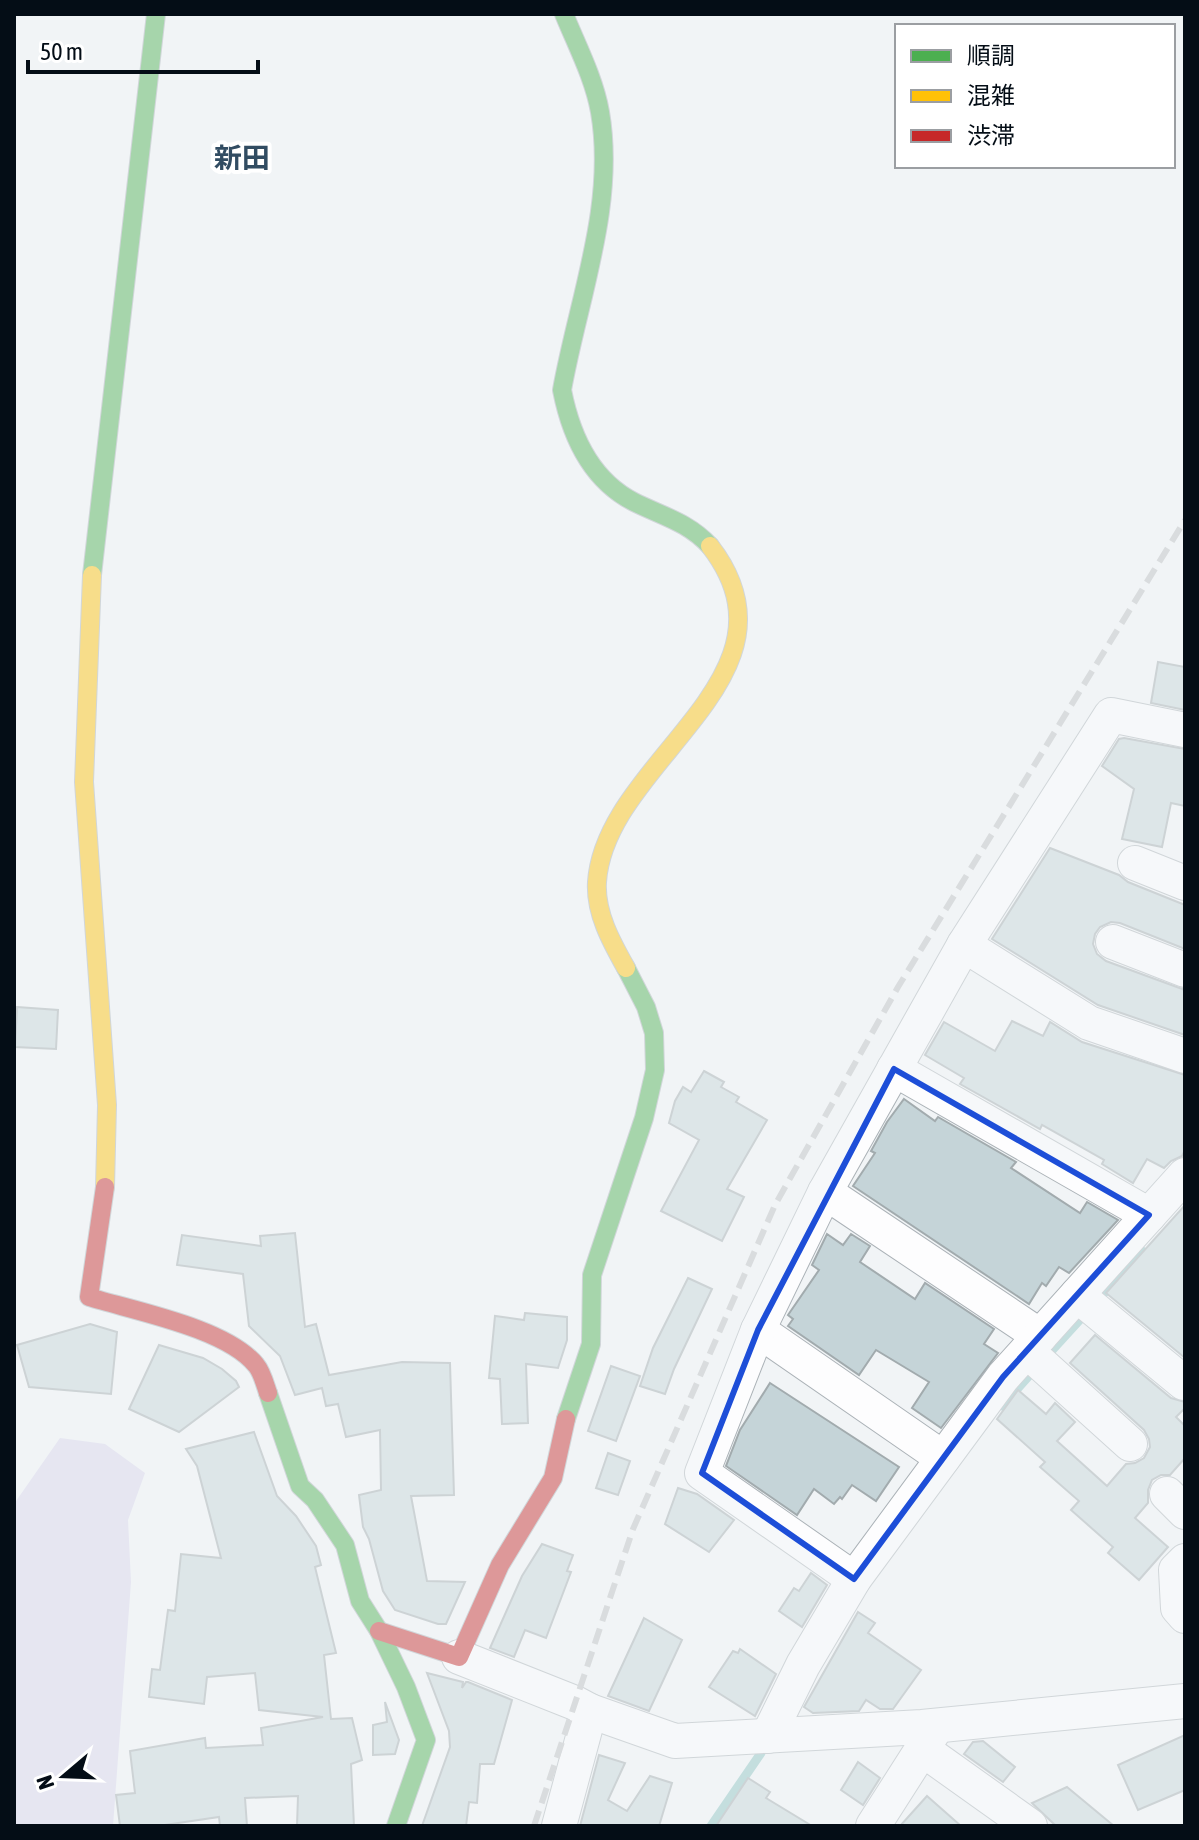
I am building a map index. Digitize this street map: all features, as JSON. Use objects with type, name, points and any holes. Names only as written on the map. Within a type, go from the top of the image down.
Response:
[{"type":"main road","points":[[156,14],[90,590],[84,782],[107,1105],[107,1173],[89,1297],[213,1335],[237,1348],[257,1366],[300,1486],[315,1500],[345,1545],[360,1601],[379,1631],[406,1687],[426,1740],[396,1826]]},
{"type":"main road","points":[[379,1631],[459,1657],[505,1556],[553,1478],[563,1429],[591,1344],[591,1278],[645,1117],[656,1070],[657,1040],[647,1009],[598,908],[598,869],[617,819],[723,677],[738,626],[732,585],[718,556],[702,536],[678,520],[628,498],[610,485],[576,443],[566,416],[562,390],[565,368],[603,194],[605,154],[599,111],[589,76],[564,14]]},
{"type":"street","points":[[854,1579],[702,1473],[758,1330],[825,1192],[964,945],[1111,715],[1185,730]]},
{"type":"street","points":[[1135,863],[1185,883]]},
{"type":"street","points":[[1113,942],[1185,970]]},
{"type":"street","points":[[964,945],[1089,1023],[1185,1056]]},
{"type":"street","points":[[894,1069],[1149,1215]]},
{"type":"street","points":[[768,1736],[803,1665],[854,1579],[1003,1377],[1037,1353],[1087,1303],[1149,1215],[1185,1175]]},
{"type":"street","points":[[825,1192],[1037,1353],[1130,1444]]},
{"type":"street","points":[[1087,1303],[1184,1383]]},
{"type":"street","points":[[758,1330],[943,1458]]},
{"type":"street","points":[[1185,1561],[1176,1570],[1178,1608],[1185,1616]]},
{"type":"street","points":[[459,1657],[590,1711],[675,1741],[768,1736],[930,1737],[1185,1701]]},
{"type":"street","points":[[559,1826],[590,1711]]},
{"type":"street","points":[[873,1826],[930,1737]]},
{"type":"street","points":[[930,1737],[1030,1826]]},
{"type":"highlighted area","points":[[894,1069],[1149,1215],[1003,1377],[854,1579],[702,1473],[758,1330]]},
{"type":"shaded area","points":[[60,1438],[105,1444],[145,1473],[128,1520],[131,1582],[113,1826],[14,1826],[14,1504]]},
{"type":"building","points":[[1158,662],[1185,667],[1185,710],[1151,703]]},
{"type":"building","points":[[1119,739],[1185,749],[1185,806],[1171,803],[1162,847],[1122,839],[1134,789],[1102,766]]},
{"type":"building","points":[[1050,848],[1185,905],[1185,949],[1111,922],[1100,927],[1093,944],[1097,954],[1106,961],[1185,990],[1185,1035],[1098,1005],[992,939]]},
{"type":"building","points":[[17,1007],[58,1010],[56,1049],[15,1047]]},
{"type":"building","points":[[1012,1021],[1043,1036],[1050,1022],[1082,1042],[1185,1075],[1185,1150],[1182,1156],[1164,1168],[1147,1159],[1133,1183],[1102,1164],[1104,1160],[1042,1125],[1040,1129],[960,1084],[964,1078],[925,1055],[944,1022],[995,1051]]},
{"type":"building","points":[[704,1071],[724,1082],[721,1087],[739,1097],[736,1102],[767,1120],[727,1189],[744,1197],[722,1241],[661,1211],[699,1140],[669,1123],[675,1101],[683,1087],[691,1092]]},
{"type":"building","points":[[904,1099],[935,1121],[938,1117],[1016,1162],[1011,1168],[1080,1213],[1087,1202],[1118,1220],[1069,1273],[1059,1267],[1046,1286],[1042,1283],[1029,1304],[853,1186],[875,1153],[871,1151],[887,1122]]},
{"type":"building","points":[[1185,1205],[1185,1358],[1106,1293]]},
{"type":"building","points":[[295,1233],[305,1327],[316,1324],[329,1375],[402,1362],[450,1363],[454,1495],[411,1496],[427,1581],[465,1582],[446,1624],[395,1610],[383,1591],[363,1527],[359,1495],[381,1490],[380,1430],[346,1437],[338,1404],[326,1406],[322,1388],[295,1395],[280,1356],[249,1326],[243,1274],[177,1265],[182,1235],[261,1246],[260,1236]]},
{"type":"building","points":[[827,1234],[843,1245],[851,1234],[870,1246],[860,1262],[915,1299],[925,1283],[994,1329],[984,1344],[998,1353],[941,1428],[912,1408],[929,1382],[876,1350],[859,1375],[788,1326],[793,1319],[788,1315],[819,1270],[812,1265]]},
{"type":"building","points":[[688,1278],[712,1289],[665,1394],[640,1386],[653,1348]]},
{"type":"building","points":[[525,1313],[567,1317],[567,1340],[558,1368],[526,1364],[528,1423],[502,1424],[500,1379],[489,1378],[495,1316],[524,1320]]},
{"type":"building","points":[[90,1324],[117,1332],[111,1394],[29,1387],[17,1345]]},
{"type":"building","points":[[1095,1335],[1171,1398],[1185,1402],[1185,1408],[1176,1417],[1185,1426],[1185,1458],[1170,1475],[1161,1475],[1152,1480],[1148,1503],[1135,1518],[1168,1547],[1139,1580],[1108,1553],[1113,1547],[1071,1510],[1079,1501],[1040,1467],[1045,1462],[997,1419],[1018,1390],[1046,1414],[1055,1403],[1075,1422],[1057,1441],[1107,1486],[1126,1464],[1144,1458],[1150,1447],[1144,1430],[1070,1363]]},
{"type":"building","points":[[159,1345],[203,1358],[222,1369],[239,1387],[179,1432],[129,1409]]},
{"type":"building","points":[[611,1366],[640,1376],[616,1441],[588,1431]]},
{"type":"building","points":[[770,1383],[899,1467],[876,1501],[852,1485],[834,1504],[814,1489],[797,1515],[726,1466],[740,1430]]},
{"type":"building","points":[[254,1432],[277,1496],[296,1516],[316,1546],[321,1565],[315,1567],[336,1653],[324,1655],[331,1719],[352,1718],[362,1760],[351,1764],[354,1826],[297,1826],[298,1796],[245,1798],[247,1826],[220,1826],[219,1817],[158,1826],[120,1826],[116,1795],[135,1793],[130,1751],[205,1738],[206,1748],[263,1745],[261,1728],[323,1717],[259,1710],[255,1673],[207,1677],[204,1704],[149,1697],[152,1669],[160,1670],[168,1610],[175,1611],[181,1554],[221,1558],[197,1466],[186,1449]]},
{"type":"building","points":[[608,1453],[630,1461],[618,1495],[596,1488]]},
{"type":"building","points":[[678,1488],[697,1494],[734,1520],[709,1552],[665,1524]]},
{"type":"building","points":[[542,1544],[573,1555],[567,1571],[571,1572],[546,1638],[525,1630],[514,1657],[490,1648],[522,1576]]},
{"type":"building","points":[[811,1573],[827,1585],[802,1627],[779,1611],[794,1588],[799,1591]]},
{"type":"building","points":[[858,1612],[875,1623],[868,1633],[921,1670],[893,1709],[880,1709],[866,1700],[859,1711],[813,1713],[804,1707]]},
{"type":"building","points":[[644,1618],[682,1640],[649,1711],[608,1696]]},
{"type":"building","points":[[740,1649],[776,1674],[755,1716],[709,1687],[733,1651],[738,1653]]},
{"type":"building","points":[[427,1673],[463,1682],[462,1688],[468,1682],[512,1700],[494,1764],[480,1764],[477,1803],[469,1802],[466,1826],[422,1826],[450,1747],[449,1731]]},
{"type":"building","points":[[385,1702],[399,1740],[395,1754],[373,1755],[373,1725],[387,1722]]},
{"type":"building","points":[[1185,1735],[1185,1790],[1138,1810],[1118,1765]]},
{"type":"building","points":[[983,1741],[1015,1767],[1003,1782],[964,1754],[973,1742]]},
{"type":"building","points":[[599,1755],[625,1763],[608,1800],[627,1811],[650,1776],[672,1783],[659,1826],[580,1826]]},
{"type":"building","points":[[858,1762],[880,1778],[863,1805],[841,1790]]},
{"type":"building","points":[[748,1778],[770,1792],[766,1798],[812,1826],[716,1826]]},
{"type":"building","points":[[1067,1787],[1114,1826],[1056,1826],[1032,1803]]},
{"type":"building","points":[[927,1796],[961,1826],[900,1826]]},
{"type":"waterway","points":[[1096,1302],[1142,1251],[1152,1258]]},
{"type":"waterway","points":[[1045,1358],[1086,1313]]},
{"type":"waterway","points":[[1002,1406],[1035,1369]]},
{"type":"waterway","points":[[711,1826],[761,1753]]},
{"type":"railway","points":[[534,1826],[633,1529],[775,1205],[898,987],[1185,520]]},
{"type":"traffic: fast","points":[[92,575],[156,14]]},
{"type":"traffic: fast","points":[[564,14],[594,87],[604,147],[603,182],[593,252],[562,390],[566,407],[577,440],[606,482],[634,502],[684,525],[710,546]]},
{"type":"traffic: fast","points":[[566,1419],[591,1344],[592,1275],[644,1118],[655,1070],[654,1033],[646,1007],[626,968]]},
{"type":"traffic: fast","points":[[268,1393],[300,1486],[315,1500],[345,1545],[360,1601],[379,1631],[406,1687],[426,1740],[396,1826]]},
{"type":"traffic: slow","points":[[626,968],[602,916],[597,882],[608,838],[632,797],[695,718],[721,678],[736,637],[735,593],[710,546]]},
{"type":"traffic: slow","points":[[92,575],[84,782],[107,1105],[105,1187]]},
{"type":"traffic: jam","points":[[105,1187],[89,1297],[178,1322],[224,1341],[256,1365],[268,1393]]},
{"type":"traffic: jam","points":[[379,1631],[459,1657],[500,1565],[553,1478],[566,1419]]},
{"type":"district","name":"新田","points":[[242,158]]}]
